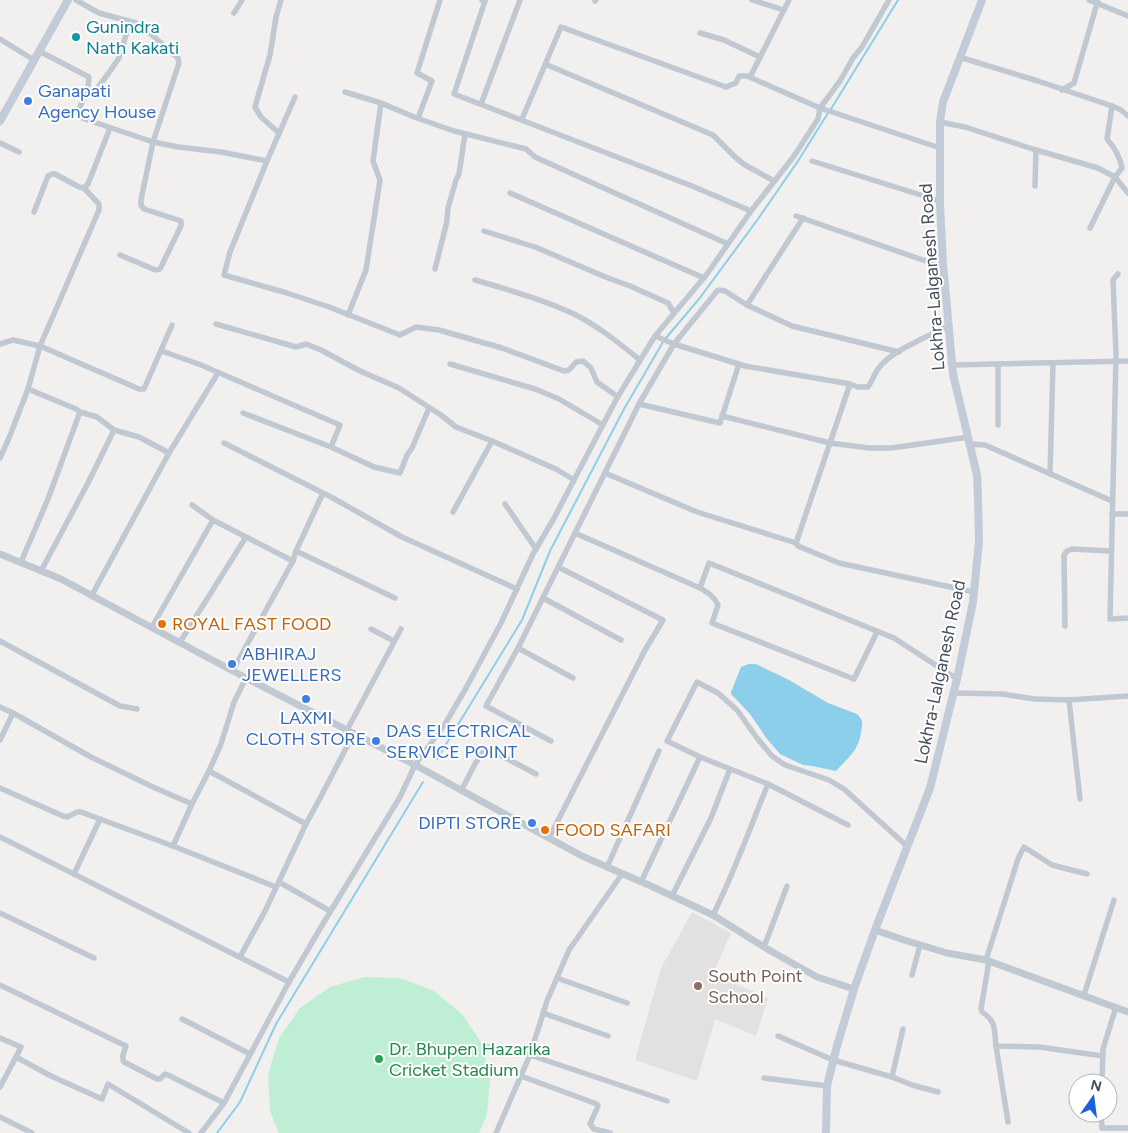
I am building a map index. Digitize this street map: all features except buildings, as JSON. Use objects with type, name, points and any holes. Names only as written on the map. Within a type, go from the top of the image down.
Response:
[{"type":"main road","points":[[0,121],[68,0]]},
{"type":"main road","name":"Lokhra-Lalganesh Road","points":[[826,1133],[827,1086],[833,1060],[854,989],[875,930],[930,788],[954,693],[973,602],[979,541],[977,475],[953,374],[943,267],[940,201],[940,122],[943,102],[982,0]]},
{"type":"street","points":[[76,0],[99,13],[136,23],[178,58],[179,62],[153,142],[141,205],[144,209],[181,221],[181,226],[160,269],[153,269],[120,255]]},
{"type":"street","points":[[234,12],[242,0]]},
{"type":"street","points":[[279,133],[261,117],[255,106],[270,55],[280,0]]},
{"type":"street","points":[[418,118],[432,81],[416,73],[440,0]]},
{"type":"street","points":[[482,0],[485,1],[454,94],[522,119],[751,211]]},
{"type":"street","points":[[481,104],[520,0]]},
{"type":"street","points":[[752,0],[784,10]]},
{"type":"street","points":[[750,77],[789,0]]},
{"type":"street","points":[[201,1133],[224,1103],[289,982],[330,911],[400,797],[415,766],[445,724],[466,688],[501,623],[536,549],[640,360],[674,313],[704,278],[751,211],[794,156],[889,0]]},
{"type":"street","points":[[1089,0],[1098,2],[1128,16]]},
{"type":"street","points":[[1062,90],[1074,82],[1098,2]]},
{"type":"street","points":[[96,90],[119,58],[130,22]]},
{"type":"street","points":[[522,119],[561,27],[726,87],[736,83],[739,76],[747,76],[823,109],[940,148]]},
{"type":"street","points":[[700,33],[724,40],[760,57]]},
{"type":"street","points":[[0,39],[34,60]]},
{"type":"street","points":[[39,51],[89,77],[88,86],[78,112],[82,118],[153,142],[266,161]]},
{"type":"street","points":[[959,58],[1038,81],[1112,106],[1128,116]]},
{"type":"street","points":[[545,64],[713,135],[745,165],[774,181]]},
{"type":"street","points":[[345,92],[381,103],[465,134],[526,149],[535,157],[728,244]]},
{"type":"street","points":[[295,97],[266,161],[230,252],[224,275],[286,292],[400,335],[416,327],[439,330],[502,348],[564,371],[569,370],[576,362],[583,361],[590,368],[597,382],[618,397]]},
{"type":"street","points":[[348,315],[366,270],[380,180],[373,161],[381,103]]},
{"type":"street","points":[[1090,228],[1115,177],[1122,168],[1114,147],[1107,139],[1112,106]]},
{"type":"street","points":[[940,122],[965,127],[1098,168],[1115,177],[1128,192]]},
{"type":"street","points":[[84,188],[88,184],[110,128]]},
{"type":"street","points":[[435,269],[448,208],[459,174],[465,134]]},
{"type":"street","points":[[0,143],[19,152]]},
{"type":"street","points":[[1035,186],[1036,150]]},
{"type":"street","points":[[812,160],[940,201]]},
{"type":"street","points":[[0,458],[10,438],[28,389],[40,346],[99,210],[99,204],[84,188],[52,174],[48,176],[34,212]]},
{"type":"street","points":[[510,193],[704,278]]},
{"type":"street","points":[[796,216],[943,267]]},
{"type":"street","points":[[747,305],[803,218]]},
{"type":"street","points":[[484,231],[534,247],[630,286],[668,303],[674,313]]},
{"type":"street","points":[[1118,274],[1114,280],[1116,361],[1110,619],[1128,618]]},
{"type":"street","points":[[476,280],[523,295],[575,315],[605,332],[640,360]]},
{"type":"street","points":[[551,741],[486,706],[518,648],[639,404],[673,343],[719,290],[792,326],[899,352]]},
{"type":"street","points":[[216,324],[296,347],[306,344],[321,350],[360,371],[399,388],[456,427],[556,469],[574,480]]},
{"type":"street","points":[[0,344],[13,340],[40,346],[140,389],[144,389],[172,325]]},
{"type":"street","points":[[657,337],[738,364],[858,387],[868,387],[886,360],[928,335],[949,326]]},
{"type":"street","points":[[162,351],[201,365],[340,425],[332,447]]},
{"type":"street","points":[[953,366],[1128,361]]},
{"type":"street","points":[[1050,474],[1053,363]]},
{"type":"street","points":[[450,364],[535,389],[559,399],[604,425]]},
{"type":"street","points":[[639,404],[720,423],[738,364]]},
{"type":"street","points":[[998,364],[998,425]]},
{"type":"street","points":[[92,595],[169,453],[218,373]]},
{"type":"street","points":[[796,543],[850,384]]},
{"type":"street","points":[[28,389],[80,412],[97,417],[114,430],[139,437],[169,453]]},
{"type":"street","points":[[243,413],[332,447],[374,467],[400,473],[429,408]]},
{"type":"street","points":[[20,562],[48,499],[80,412]]},
{"type":"street","points":[[722,416],[830,443],[869,448],[891,448],[969,441],[985,446],[1112,501]]},
{"type":"street","points":[[41,571],[114,430]]},
{"type":"street","points":[[453,512],[492,441]]},
{"type":"street","points":[[224,443],[322,493],[402,537],[516,590]]},
{"type":"street","points":[[605,473],[697,512],[796,543],[798,546],[839,563],[974,592]]},
{"type":"street","points":[[233,670],[293,561],[322,493]]},
{"type":"street","points":[[505,504],[536,549]]},
{"type":"street","points":[[192,505],[213,520],[293,561]]},
{"type":"street","points":[[1112,514],[1128,514]]},
{"type":"street","points":[[152,627],[213,520]]},
{"type":"street","points":[[575,533],[700,588],[715,599],[718,605],[712,622],[854,679],[877,632]]},
{"type":"street","points":[[180,642],[246,537]]},
{"type":"street","points":[[1065,626],[1064,555],[1072,549],[1111,551]]},
{"type":"street","points":[[296,551],[394,598]]},
{"type":"street","points":[[0,554],[61,579],[92,595],[582,856],[713,915],[764,947],[818,977],[854,989]]},
{"type":"street","points":[[700,588],[710,563],[894,638],[957,679]]},
{"type":"street","points":[[549,838],[644,652],[663,620],[558,567]]},
{"type":"street","points":[[543,598],[621,640]]},
{"type":"street","points":[[371,629],[394,641]]},
{"type":"street","points":[[240,957],[278,885],[350,731],[401,629]]},
{"type":"street","points":[[0,641],[120,706],[138,709]]},
{"type":"street","points":[[518,648],[573,678]]},
{"type":"street","points":[[172,846],[221,744],[234,702],[246,678]]},
{"type":"street","points":[[848,825],[768,784],[700,757],[667,741],[697,682],[718,693],[737,710],[772,756],[785,765],[829,780],[844,790],[908,846]]},
{"type":"street","points":[[954,693],[1003,694],[1034,699],[1069,700],[1128,697]]},
{"type":"street","points":[[1069,700],[1080,799]]},
{"type":"street","points":[[0,707],[91,757],[192,804]]},
{"type":"street","points":[[0,740],[13,714]]},
{"type":"street","points":[[461,790],[483,752],[492,751],[536,774]]},
{"type":"street","points":[[607,867],[659,751]]},
{"type":"street","points":[[641,882],[700,757]]},
{"type":"street","points":[[672,896],[711,818],[730,769]]},
{"type":"street","points":[[209,771],[306,824]]},
{"type":"street","points":[[713,915],[729,882],[768,784]]},
{"type":"street","points":[[0,788],[67,817],[81,812],[278,885],[330,911]]},
{"type":"street","points":[[74,874],[100,819]]},
{"type":"street","points":[[0,837],[289,982]]},
{"type":"street","points":[[1008,1122],[993,1022],[981,1009],[988,960],[1018,859],[1024,847],[1052,865],[1087,874]]},
{"type":"street","points":[[496,1133],[530,1055],[543,1013],[570,948],[622,874]]},
{"type":"street","points":[[764,947],[787,886]]},
{"type":"street","points":[[1084,995],[1114,900]]},
{"type":"street","points":[[0,913],[94,958]]},
{"type":"street","points":[[875,930],[947,953],[988,960],[1128,1012]]},
{"type":"street","points":[[912,975],[920,945]]},
{"type":"street","points":[[557,978],[627,1003]]},
{"type":"street","points":[[0,986],[126,1046],[122,1059],[124,1062],[158,1079],[165,1074],[168,1075],[224,1103]]},
{"type":"street","points":[[1102,1073],[1103,1049],[1116,1007]]},
{"type":"street","points":[[543,1013],[608,1036]]},
{"type":"street","points":[[182,1019],[250,1054]]},
{"type":"street","points":[[892,1077],[903,1029]]},
{"type":"street","points":[[778,1036],[833,1060],[938,1092]]},
{"type":"street","points":[[0,1038],[21,1047],[0,1087]]},
{"type":"street","points":[[996,1046],[1039,1047],[1103,1056]]},
{"type":"street","points":[[487,1047],[530,1055],[667,1101]]},
{"type":"street","points":[[16,1057],[51,1076],[102,1099],[108,1084],[189,1133]]},
{"type":"street","points":[[521,1076],[597,1104],[598,1106],[590,1124],[594,1129],[610,1133]]},
{"type":"street","points":[[764,1078],[827,1086]]},
{"type":"street","points":[[0,1117],[32,1133]]},
{"type":"street","points":[[1101,1130],[1128,1128]]},
{"type":"shaded area","name":"South Point School","points":[[692,912],[731,933],[713,974],[768,998],[756,1036],[715,1019],[697,1081],[635,1060],[661,968]]},
{"type":"green space","name":"Dr. Bhupen Hazarika Cricket Stadium","points":[[364,977],[400,978],[434,991],[462,1014],[482,1044],[490,1079],[487,1115],[479,1133],[279,1133],[270,1111],[268,1074],[279,1038],[300,1008],[330,987]]},
{"type":"water","points":[[756,664],[789,680],[828,703],[859,716],[862,724],[858,744],[836,771],[803,765],[780,754],[767,739],[750,714],[731,694],[741,667]]},
{"type":"waterway","points":[[831,109],[898,0]]},
{"type":"waterway","points":[[666,338],[699,299],[758,219],[828,113]]},
{"type":"waterway","points":[[437,759],[522,620],[550,551],[624,409],[663,342]]},
{"type":"waterway","points":[[217,1133],[240,1102],[276,1024],[423,782]]},
{"type":"place","name":"Gunindra Nath Kakati","points":[[76,37]]},
{"type":"place","name":"Ganapati Agency House","points":[[28,101]]},
{"type":"place","name":"ROYAL FAST FOOD","points":[[162,624]]},
{"type":"place","name":"ABHIRAJ JEWELLERS","points":[[232,664]]},
{"type":"place","name":"LAXMI CLOTH STORE","points":[[306,699]]},
{"type":"place","name":"DAS ELECTRICAL SERVICE POINT","points":[[376,741]]},
{"type":"place","name":"DIPTI STORE","points":[[532,823]]},
{"type":"place","name":"FOOD SAFARI","points":[[545,830]]},
{"type":"place","name":"South Point School","points":[[698,986]]},
{"type":"place","name":"Dr. Bhupen Hazarika Cricket Stadium","points":[[379,1059]]}]
